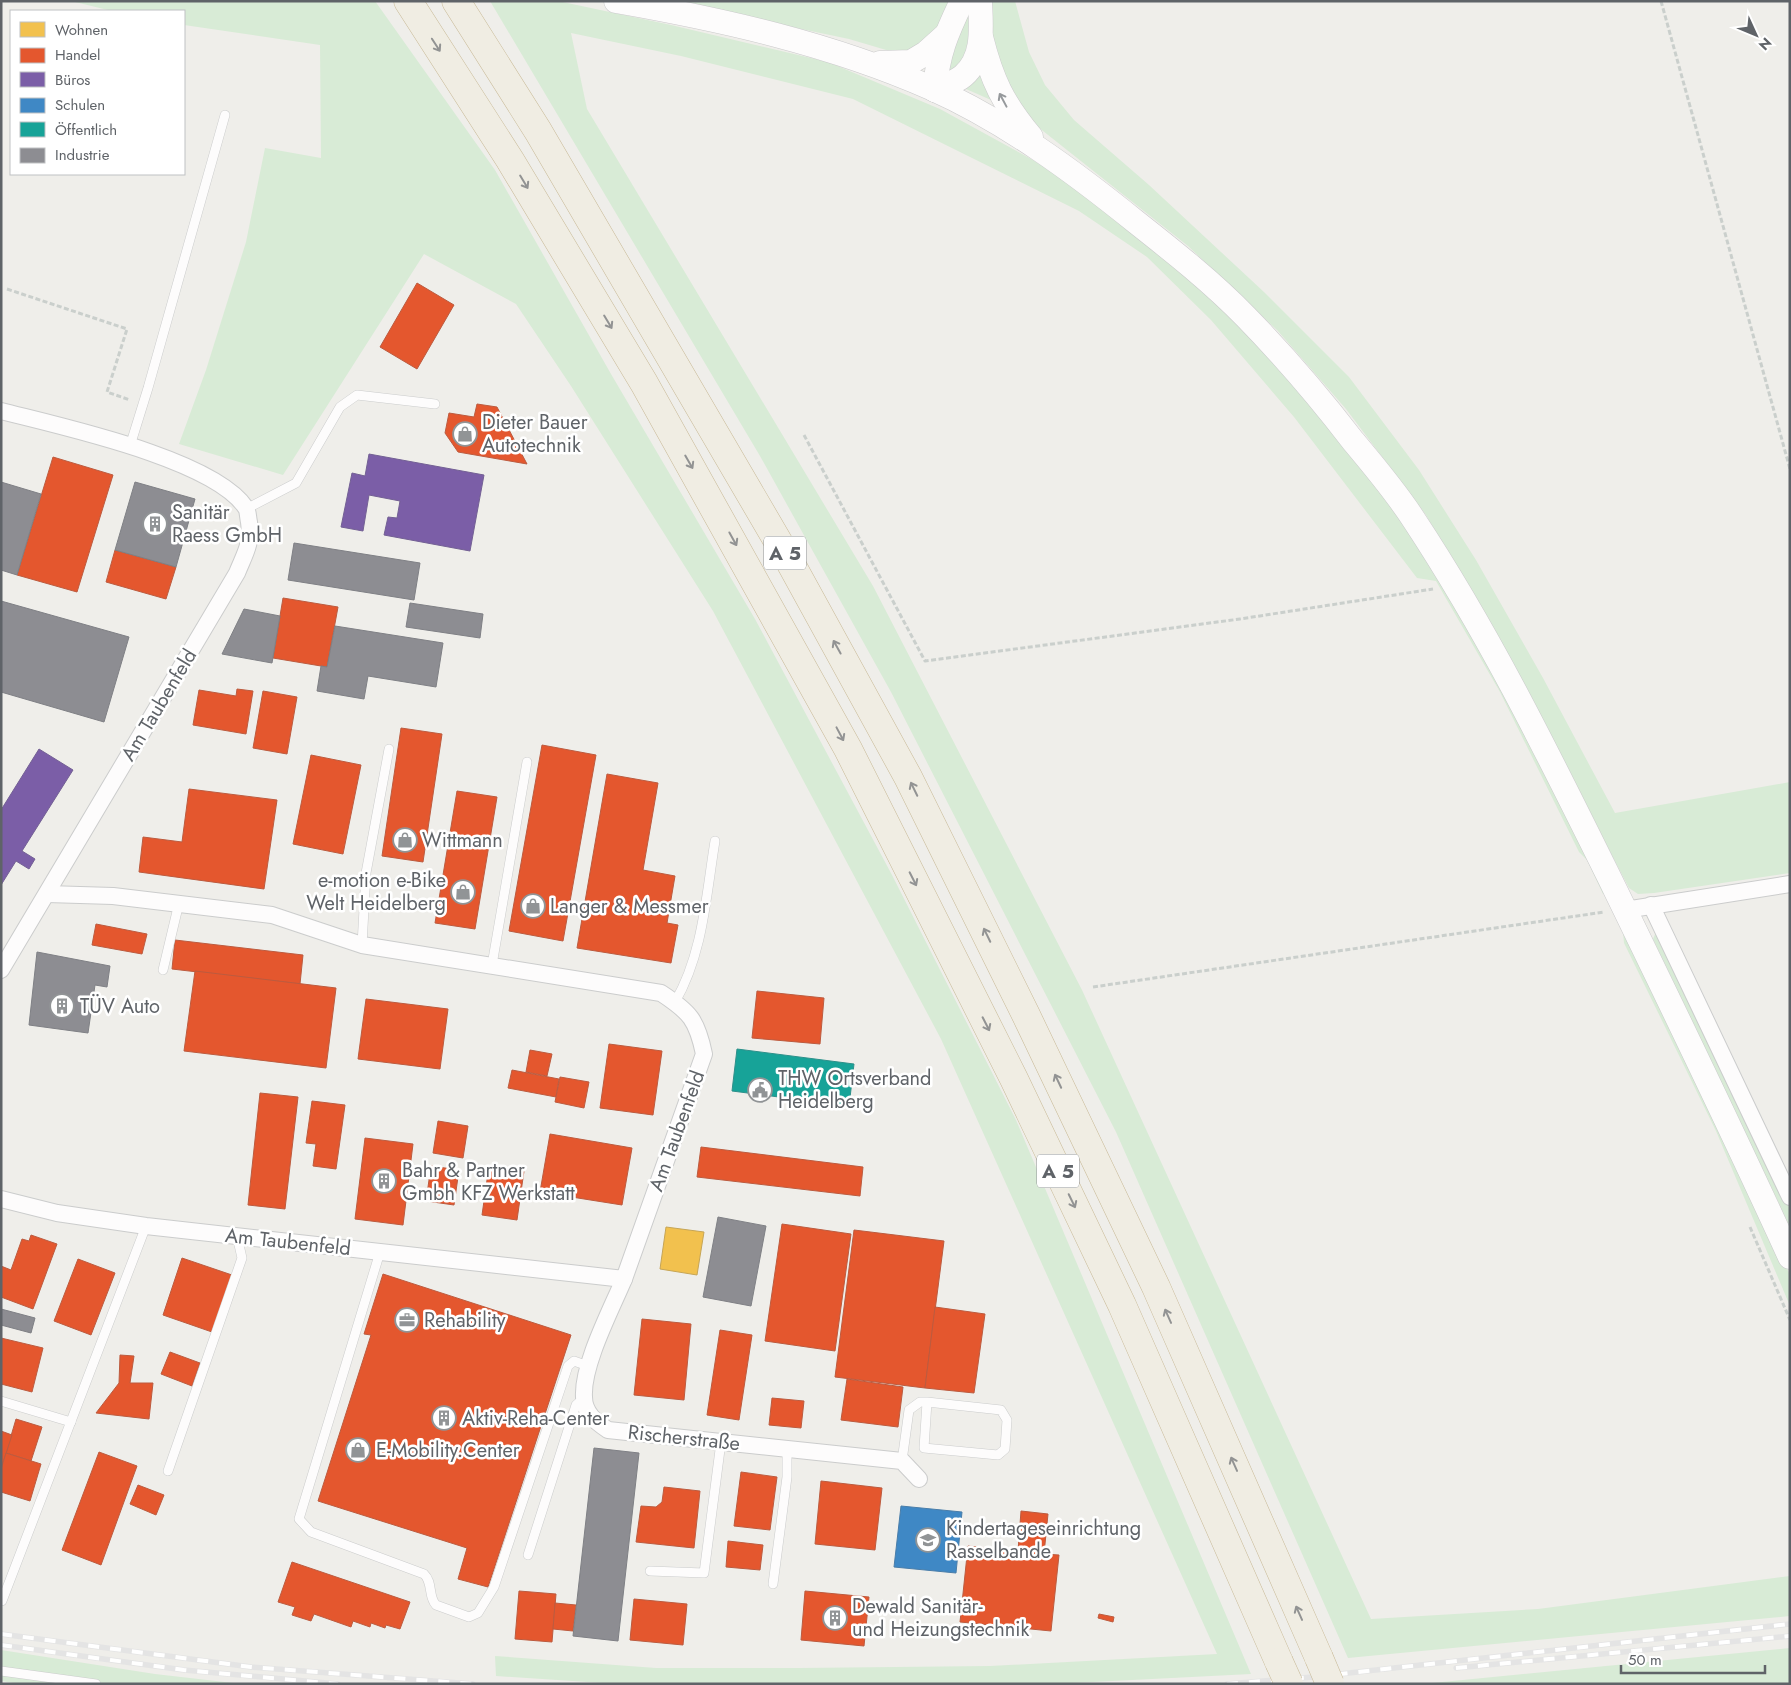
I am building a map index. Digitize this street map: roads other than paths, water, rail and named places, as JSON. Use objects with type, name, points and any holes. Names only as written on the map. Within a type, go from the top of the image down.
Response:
[{"type":"highway","name":"A 5","points":[[456,1],[538,131],[765,518],[908,777],[1026,1015],[1156,1287],[1330,1684]]},
{"type":"highway","name":"A 5","points":[[409,3],[510,160],[644,383],[826,707],[1010,1070],[1114,1288],[1284,1673]]},
{"type":"main road","points":[[616,1],[738,25],[871,63],[935,90],[986,116],[1044,152],[1099,191],[1204,278],[1246,317],[1324,403],[1411,516],[1526,708],[1625,910],[1790,1257]]},
{"type":"main road","points":[[935,90],[936,65],[946,35],[962,1]]},
{"type":"main road","points":[[980,1],[981,37],[991,72],[1008,109],[1044,152]]},
{"type":"main road","points":[[871,63],[911,62],[926,53],[946,35]]},
{"type":"main road","points":[[935,90],[963,76],[976,58],[981,37]]},
{"type":"street","points":[[1,410],[130,446],[196,470],[224,485],[246,509]]},
{"type":"street","name":"Am Taubenfeld","points":[[1,970],[238,573],[251,540],[246,509]]},
{"type":"street","points":[[1625,910],[1790,884]]},
{"type":"street","name":"Am Taubenfeld","points":[[1,1199],[57,1213],[146,1226],[624,1279],[704,1054],[699,1029],[681,1006],[661,992],[362,945],[272,915],[113,896],[47,894]]},
{"type":"street","points":[[1651,905],[1790,1197]]},
{"type":"street","points":[[584,1398],[588,1366],[624,1279]]},
{"type":"street","name":"Rischerstraße","points":[[584,1398],[591,1418],[608,1430],[902,1461]]},
{"type":"street","points":[[902,1461],[920,1479]]},
{"type":"lane","points":[[130,446],[225,115]]},
{"type":"lane","points":[[246,509],[296,483],[340,408],[357,396],[435,404]]},
{"type":"lane","points":[[362,945],[366,873],[389,749]]},
{"type":"lane","points":[[492,965],[527,762]]},
{"type":"lane","points":[[675,1002],[684,985],[697,950],[715,841]]},
{"type":"lane","points":[[163,970],[179,903]]},
{"type":"lane","points":[[2,1601],[146,1226]]},
{"type":"lane","points":[[168,1472],[242,1258],[237,1236]]},
{"type":"lane","points":[[380,1252],[299,1519],[311,1532],[424,1574],[428,1577],[433,1602],[436,1606],[469,1617],[478,1613],[494,1587],[568,1366],[574,1361],[588,1366]]},
{"type":"lane","points":[[528,1555],[576,1405],[584,1398]]},
{"type":"lane","points":[[1,1401],[72,1422]]},
{"type":"lane","points":[[902,1461],[909,1410],[920,1402],[927,1402],[1001,1410],[1007,1420],[1005,1449],[998,1455],[924,1448],[927,1402]]},
{"type":"lane","points":[[650,1571],[704,1573],[721,1442]]},
{"type":"lane","points":[[773,1584],[787,1477],[787,1448]]},
{"type":"lane","points":[[1,1671],[96,1684]]},
{"type":"railway","points":[[1227,1684],[1313,1677],[1790,1624]]},
{"type":"railway","points":[[1,1634],[251,1667],[473,1684]]},
{"type":"railway","points":[[1456,1668],[1790,1636]]},
{"type":"railway","points":[[1,1645],[184,1670],[338,1684]]},
{"type":"place","name":"Dieter Bauer Autotechnik","points":[[465,434]]},
{"type":"place","name":"Sanitär Raess GmbH","points":[[155,524]]},
{"type":"place","name":"Wittmann","points":[[405,840]]},
{"type":"place","name":"e-motion e-Bike Welt Heidelberg","points":[[463,892]]},
{"type":"place","name":"Langer & Messmer","points":[[533,906]]},
{"type":"place","name":"TÜV Auto","points":[[62,1006]]},
{"type":"place","name":"THW Ortsverband Heidelberg","points":[[760,1090]]},
{"type":"place","name":"Bahr & Partner Gmbh KFZ Werkstatt","points":[[384,1181]]},
{"type":"place","name":"Rehability","points":[[407,1320]]},
{"type":"place","name":"Aktiv-Reha-Center","points":[[444,1418]]},
{"type":"place","name":"E-Mobility.Center","points":[[358,1450]]},
{"type":"place","name":"Kindertageseinrichtung Rasselbande","points":[[928,1540]]},
{"type":"place","name":"Dewald Sanitär- und Heizungstechnik","points":[[835,1618]]}]
